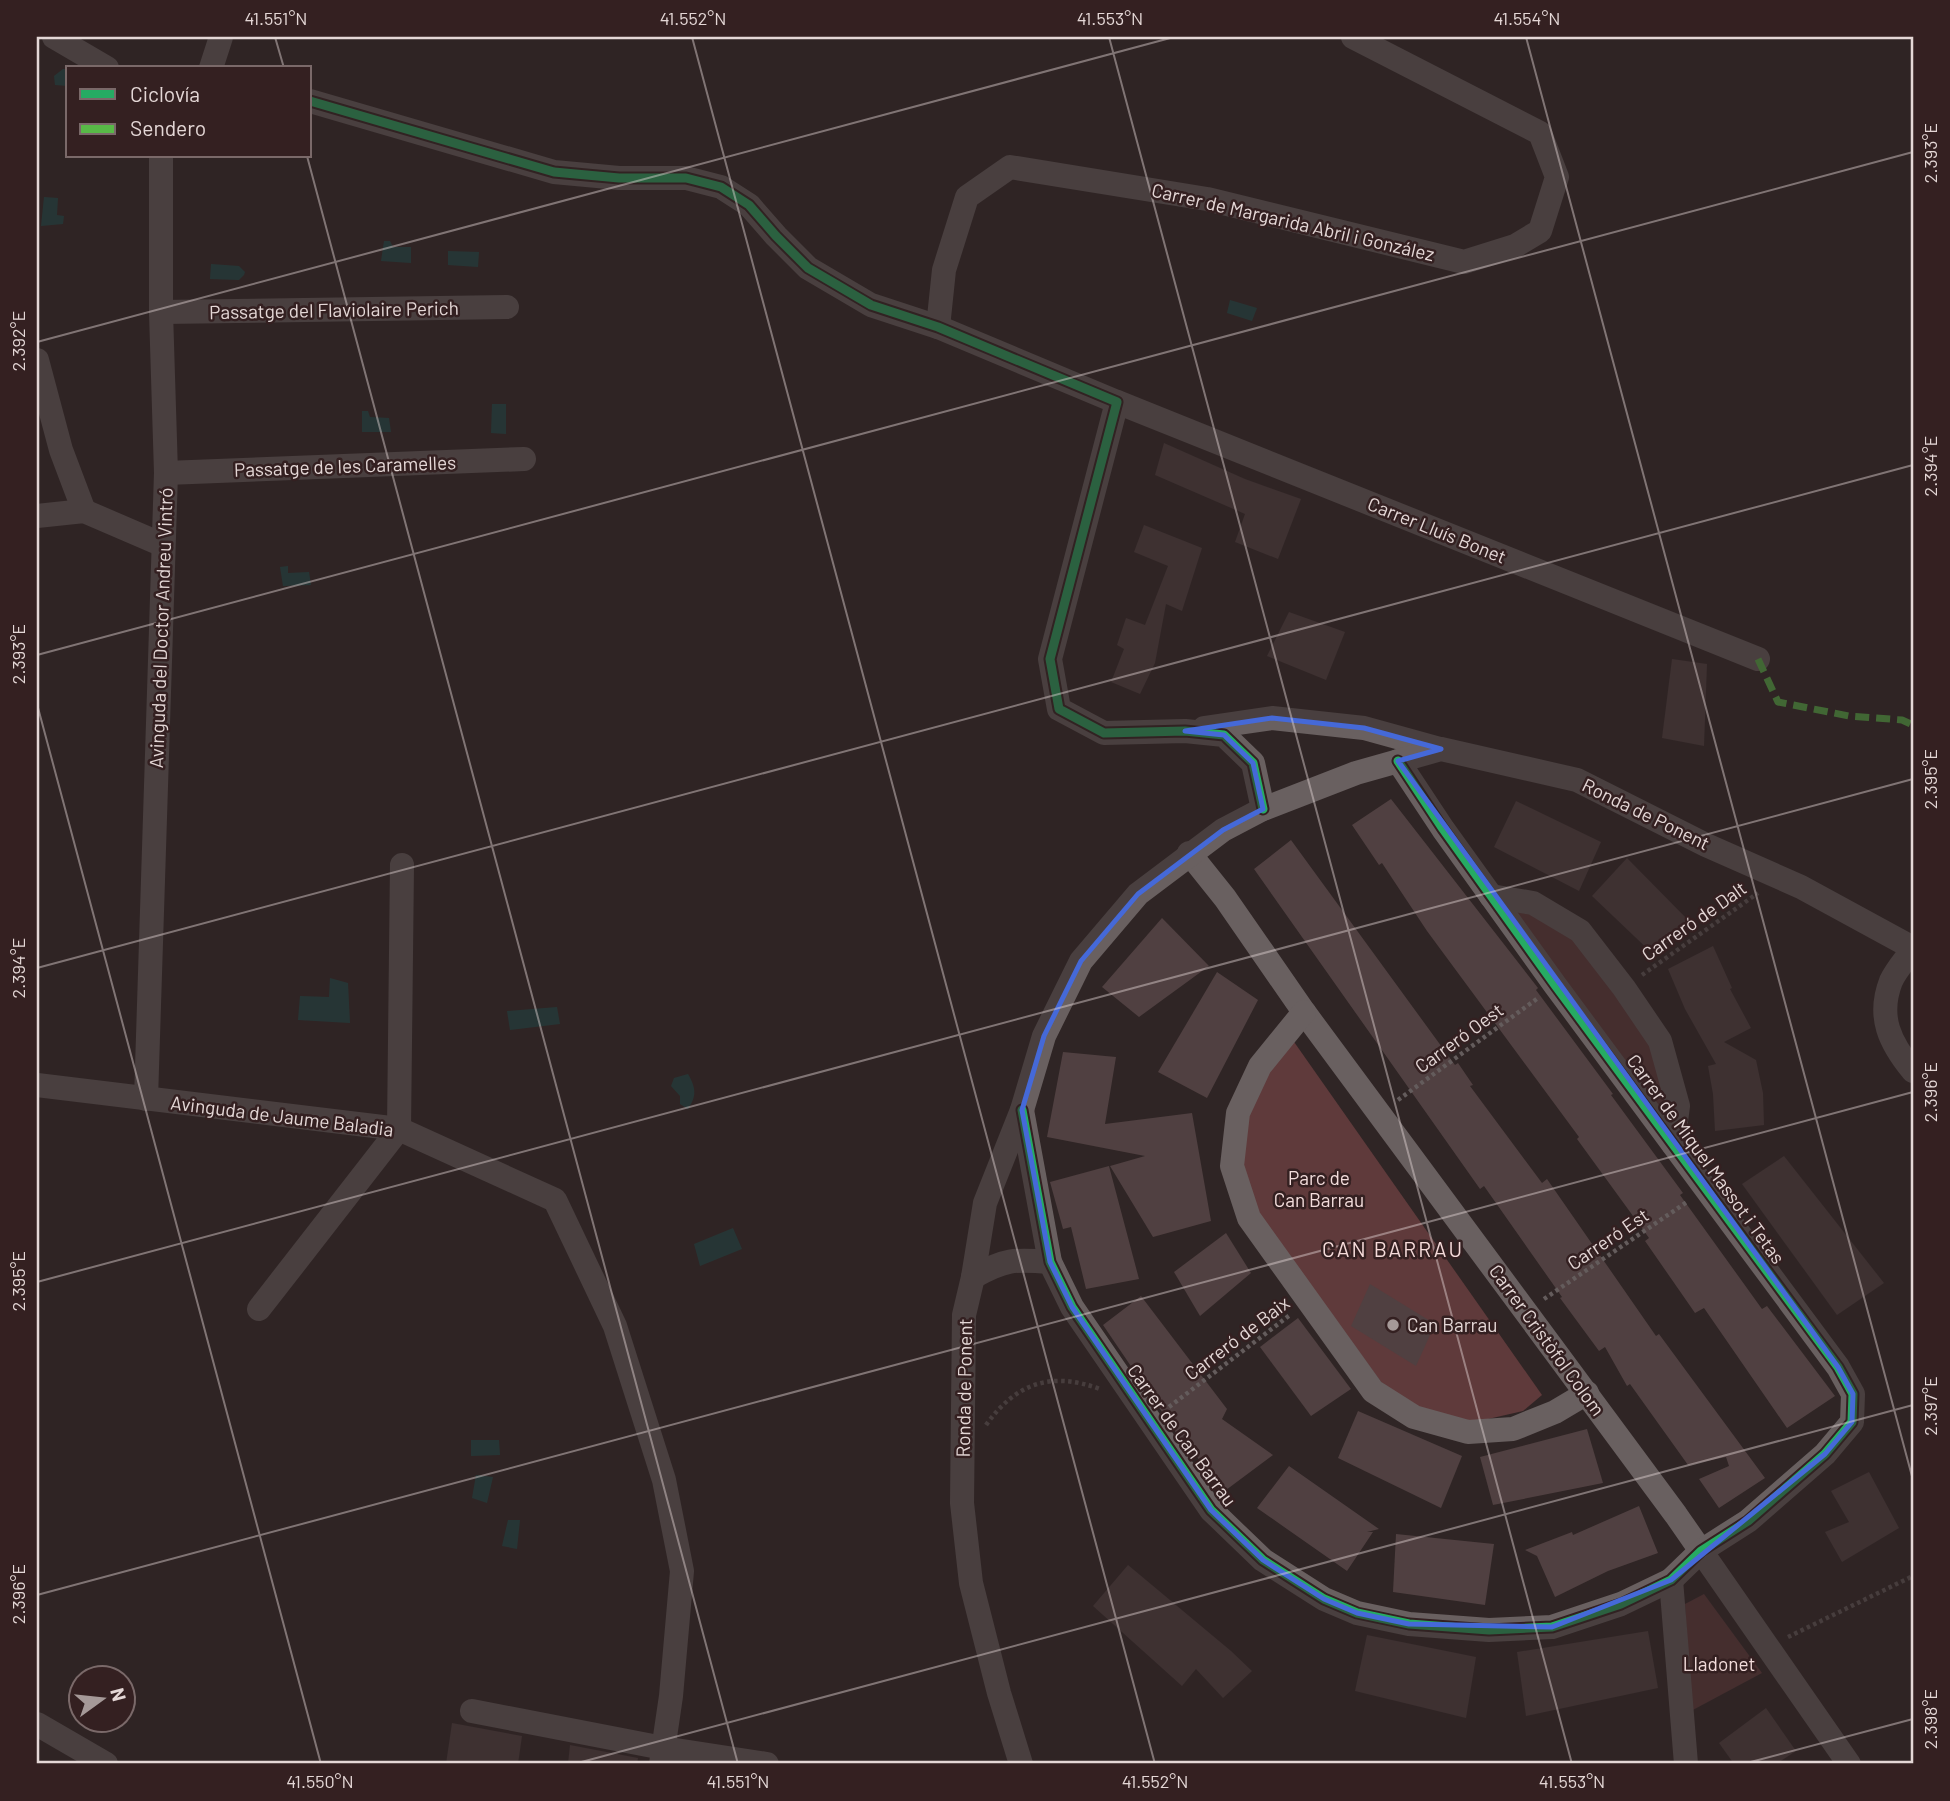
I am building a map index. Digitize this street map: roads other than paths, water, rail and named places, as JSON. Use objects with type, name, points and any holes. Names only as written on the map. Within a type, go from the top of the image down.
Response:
[{"type":"street","points":[[54,37],[104,66]]},
{"type":"street","points":[[212,66],[221,37]]},
{"type":"street","name":"Carrer de Margarida Abril i González","points":[[938,327],[944,270],[967,197],[1010,167],[1208,199],[1464,262],[1515,246],[1539,231],[1557,177],[1540,133],[1353,37]]},
{"type":"street","points":[[312,102],[554,172],[620,178],[686,178],[721,187],[749,205],[808,268],[871,305],[938,327],[1117,402],[1050,659],[1059,709],[1104,733],[1185,731],[1272,718],[1364,728],[1441,749]]},
{"type":"street","name":"Avinguda del Doctor Andreu Vintró","points":[[146,1099],[166,473],[161,312],[161,158]]},
{"type":"street","name":"Passatge del Flaviolaire Perich","points":[[161,312],[507,307]]},
{"type":"street","points":[[37,360],[61,450],[85,511]]},
{"type":"street","name":"Carrer Lluís Bonet","points":[[1117,402],[1758,659]]},
{"type":"street","name":"Passatge de les Caramelles","points":[[166,473],[524,459]]},
{"type":"street","points":[[37,516],[85,511],[163,544]]},
{"type":"street","points":[[1185,731],[1224,735],[1253,763],[1263,809]]},
{"type":"street","name":"Ronda de Ponent","points":[[1021,1764],[999,1693],[971,1583],[962,1503],[964,1315],[985,1203],[1022,1110],[1044,1036],[1081,961],[1138,894],[1189,853],[1223,830],[1263,809],[1356,773],[1441,749],[1577,780],[1706,845],[1780,878],[1913,948]]},
{"type":"street","name":"Carrer de Miquel Massot i Tetas","points":[[1398,761],[1443,830],[1838,1367],[1853,1394],[1852,1422],[1825,1454],[1748,1521],[1701,1551]]},
{"type":"street","name":"Carrer Cristòfol Colom","points":[[1189,853],[1225,898],[1304,1012],[1587,1393],[1849,1764]]},
{"type":"street","points":[[259,1309],[398,1129],[402,865]]},
{"type":"street","name":"Carrer de Miquel Massot i Tetas","points":[[1492,896],[1533,903],[1580,931],[1624,988],[1660,1041],[1678,1106],[1672,1144]]},
{"type":"street","points":[[1913,948],[1892,979],[1885,1005],[1889,1037],[1913,1071]]},
{"type":"street","points":[[1304,1012],[1260,1066],[1238,1113],[1232,1166],[1249,1218],[1373,1391],[1414,1417],[1468,1432],[1513,1429],[1555,1412],[1587,1393]]},
{"type":"street","name":"Avinguda de Jaume Baladia","points":[[37,1085],[398,1129],[555,1200],[615,1326],[664,1480],[682,1571],[671,1696],[662,1756]]},
{"type":"street","name":"Carrer de Can Barrau","points":[[1022,1110],[1050,1262],[1072,1307],[1210,1510],[1263,1560],[1324,1599],[1357,1613],[1409,1624],[1475,1629],[1552,1627],[1622,1604],[1671,1580],[1701,1551]]},
{"type":"street","points":[[973,1277],[997,1264],[1016,1259],[1050,1262]]},
{"type":"street","points":[[1671,1580],[1686,1764]]},
{"type":"street","points":[[472,1711],[662,1756],[767,1764]]},
{"type":"street","points":[[37,1724],[106,1764]]},
{"type":"water","points":[[66,69],[66,86],[55,85],[54,76]]},
{"type":"water","points":[[44,197],[58,198],[57,215],[64,216],[63,224],[41,226]]},
{"type":"water","points":[[384,241],[390,241],[393,247],[411,247],[411,263],[381,261]]},
{"type":"water","points":[[448,251],[479,252],[478,267],[448,265]]},
{"type":"water","points":[[211,264],[239,266],[245,272],[239,280],[210,279]]},
{"type":"water","points":[[1230,300],[1257,308],[1252,321],[1227,313]]},
{"type":"water","points":[[492,404],[506,404],[506,434],[491,433]]},
{"type":"water","points":[[362,411],[368,411],[370,417],[389,418],[391,432],[362,432]]},
{"type":"water","points":[[288,566],[288,573],[309,572],[311,585],[283,586],[280,567]]},
{"type":"water","points":[[330,978],[348,983],[350,1023],[298,1020],[300,996],[329,997]]},
{"type":"water","points":[[557,1007],[560,1024],[510,1030],[507,1011]]},
{"type":"water","points":[[688,1074],[694,1092],[688,1109],[680,1104],[680,1096],[671,1086],[674,1078]]},
{"type":"water","points":[[733,1228],[742,1249],[700,1266],[694,1244]]},
{"type":"water","points":[[471,1440],[499,1440],[500,1455],[471,1456]]},
{"type":"water","points":[[476,1475],[493,1477],[487,1503],[472,1498]]},
{"type":"water","points":[[508,1520],[520,1520],[517,1549],[502,1546]]},
{"type":"place","name":"Can Barrau","points":[[1393,1325]]},
{"type":"district","name":"CAN BARRAU","points":[[1393,1250]]},
{"type":"park label","name":"Parc de Can Barrau","points":[[1319,1189]]},
{"type":"park label","name":"Lladonet","points":[[1719,1664]]}]
